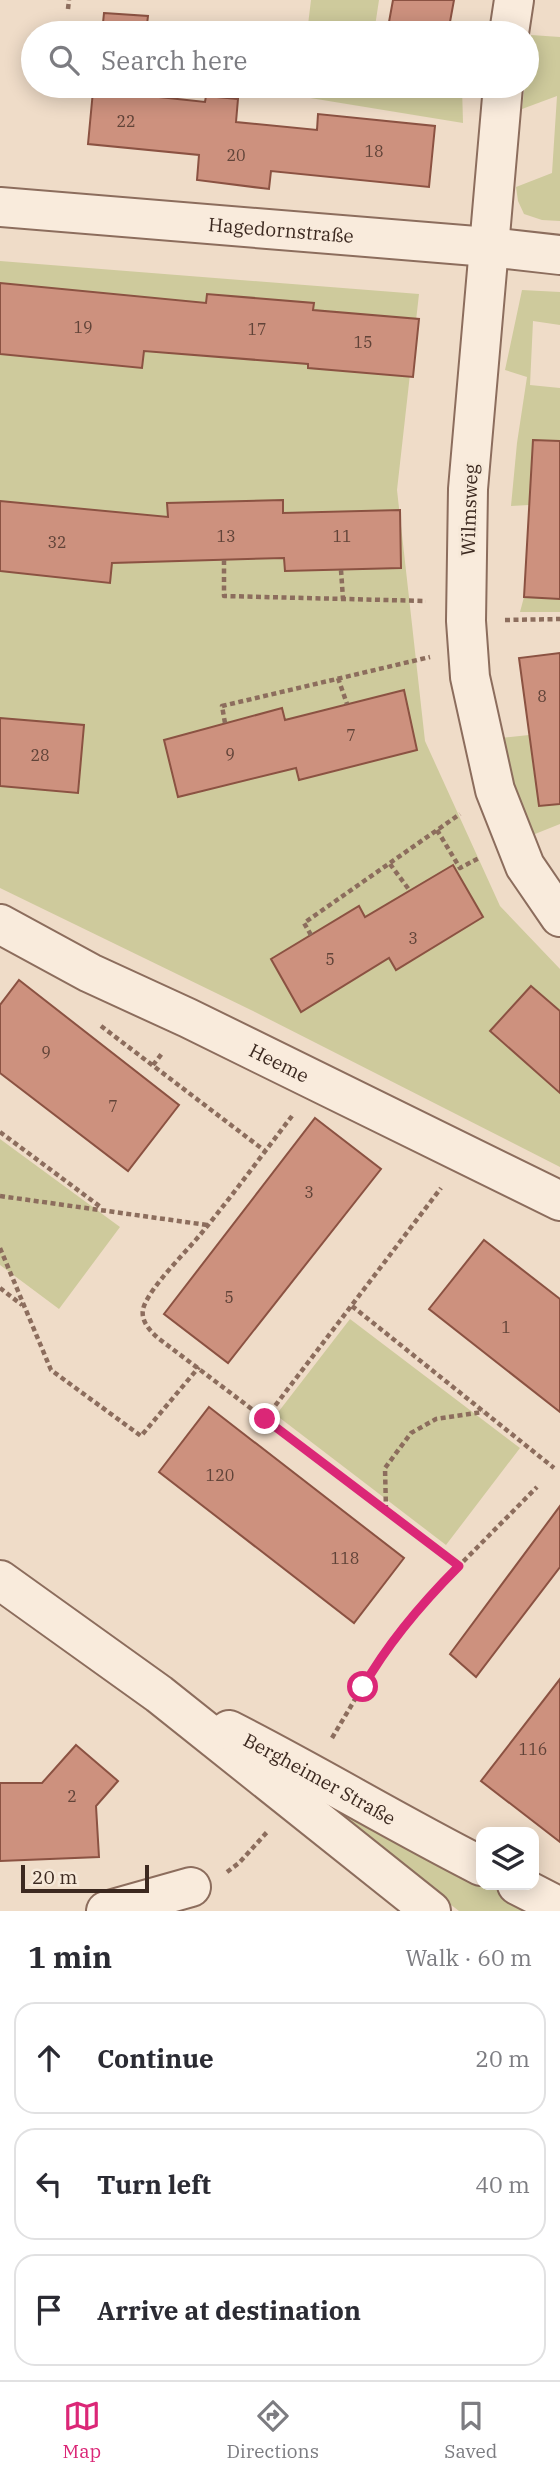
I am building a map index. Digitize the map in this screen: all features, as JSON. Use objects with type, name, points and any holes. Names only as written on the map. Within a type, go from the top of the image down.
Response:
[{"type":"street","points":[[511,21],[514,0]]},
{"type":"street","name":"Wilmsweg","points":[[502,98],[468,489],[466,623],[470,677],[495,790],[525,866],[560,916]]},
{"type":"street","name":"Hagedornstraße","points":[[0,207],[488,247],[560,256]]},
{"type":"street","name":"Heeme","points":[[0,924],[90,973],[560,1201]]},
{"type":"street","name":"Bergheimer Straße","points":[[0,1580],[159,1694],[301,1786],[419,1835],[476,1864]]},
{"type":"street","name":"Bergheimer Straße","points":[[301,1786],[431,1911]]},
{"type":"street","points":[[106,1911],[191,1887]]},
{"type":"street","points":[[527,1890],[560,1907]]},
{"type":"path","points":[[68,9],[69,0]]},
{"type":"path","points":[[224,560],[224,596],[343,598],[466,623],[560,619]]},
{"type":"path","points":[[341,570],[343,598]]},
{"type":"path","points":[[225,723],[222,706],[338,678],[466,623]]},
{"type":"path","points":[[338,678],[347,704]]},
{"type":"path","points":[[311,935],[304,923],[495,790]]},
{"type":"path","points":[[437,830],[460,868],[514,840]]},
{"type":"path","points":[[390,863],[410,891]]},
{"type":"path","points":[[100,1026],[265,1151]]},
{"type":"path","points":[[319,1082],[151,1294],[143,1308],[142,1318],[150,1331],[459,1566]]},
{"type":"path","points":[[0,1132],[103,1209]]},
{"type":"path","points":[[265,1419],[467,1154]]},
{"type":"path","points":[[0,1196],[208,1225]]},
{"type":"path","points":[[0,1248],[51,1370],[141,1436],[198,1367]]},
{"type":"path","points":[[0,1288],[22,1306]]},
{"type":"path","points":[[352,1306],[554,1468]]},
{"type":"path","points":[[386,1511],[385,1468],[411,1433],[436,1419],[483,1412]]},
{"type":"path","points":[[191,1887],[212,1881],[239,1863],[275,1824],[376,1664],[435,1590],[537,1487]]},
{"type":"shaded area","points":[[311,0],[379,0],[376,21],[308,21]]},
{"type":"shaded area","points":[[539,36],[560,37],[560,221],[542,220],[524,214],[516,187],[552,173],[557,96],[522,109],[523,98],[539,98]]},
{"type":"shaded area","points":[[310,98],[462,98],[463,123]]},
{"type":"shaded area","points":[[0,261],[419,294],[397,490],[425,741],[500,906],[560,969],[560,1167],[253,1011],[0,888]]},
{"type":"shaded area","points":[[522,290],[560,292],[560,325],[533,321],[530,385],[560,388],[560,477],[531,475],[529,505],[511,506],[527,377],[505,370]]},
{"type":"shaded area","points":[[524,597],[560,599],[560,612],[520,612]]},
{"type":"shaded area","points":[[529,735],[535,781],[560,779],[560,824],[530,836],[510,786],[500,738]]},
{"type":"shaded area","points":[[0,1139],[120,1227],[59,1309],[0,1265]]},
{"type":"shaded area","points":[[350,1319],[520,1448],[446,1545],[276,1415]]},
{"type":"shaded area","points":[[322,1788],[476,1882],[476,1890],[496,1890],[532,1911],[459,1911],[313,1799]]},
{"type":"building","points":[[393,0],[454,0],[450,21],[389,21]]},
{"type":"building","points":[[104,13],[148,16],[147,21],[103,21]]},
{"type":"building","points":[[92,98],[168,98],[205,102],[206,98],[238,99],[236,122],[317,130],[318,114],[435,126],[429,187],[271,171],[269,189],[197,180],[199,155],[88,144]]},
{"type":"building","points":[[0,283],[206,303],[207,294],[314,303],[313,310],[419,319],[413,377],[308,368],[308,364],[144,351],[142,368],[0,354]]},
{"type":"building","points":[[533,440],[560,441],[560,599],[524,597]]},
{"type":"building","points":[[283,500],[283,513],[400,510],[401,568],[285,571],[284,558],[112,563],[110,583],[0,571],[0,501],[168,517],[167,503]]},
{"type":"building","points":[[560,653],[560,804],[539,806],[519,658]]},
{"type":"building","points":[[404,690],[417,750],[299,780],[296,768],[178,797],[164,740],[282,708],[285,720]]},
{"type":"building","points":[[0,718],[84,725],[78,793],[0,786]]},
{"type":"building","points":[[453,865],[483,917],[396,970],[389,958],[301,1012],[271,959],[359,906],[365,917]]},
{"type":"building","points":[[19,980],[179,1105],[128,1171],[0,1073],[0,1005]]},
{"type":"building","points":[[531,986],[560,1011],[560,1093],[490,1031]]},
{"type":"building","points":[[315,1118],[381,1169],[228,1363],[164,1314]]},
{"type":"building","points":[[484,1240],[560,1299],[560,1412],[429,1309]]},
{"type":"building","points":[[209,1407],[404,1558],[354,1623],[159,1472]]},
{"type":"building","points":[[560,1506],[560,1567],[476,1677],[450,1654]]},
{"type":"building","points":[[560,1679],[560,1842],[481,1781]]},
{"type":"building","points":[[76,1745],[118,1781],[96,1806],[99,1857],[0,1861],[0,1783],[42,1783]]},
{"type":"route","points":[[265,1419],[459,1566],[435,1590],[376,1664],[363,1687]]}]
